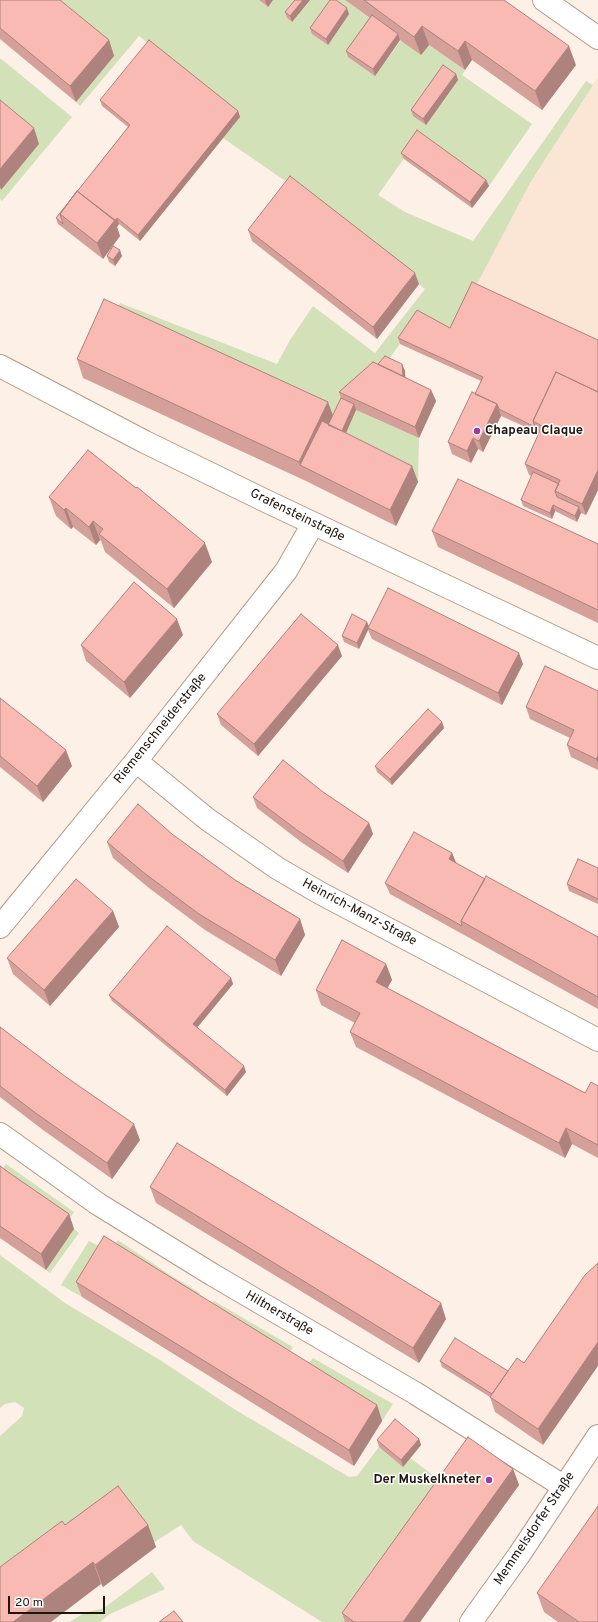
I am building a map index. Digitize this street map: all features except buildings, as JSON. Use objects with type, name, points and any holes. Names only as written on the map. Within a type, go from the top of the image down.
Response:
[{"type":"street","points":[[544,0],[598,38]]},
{"type":"street","name":"Grafensteinstraße","points":[[0,366],[139,439],[312,524],[598,658]]},
{"type":"street","name":"Riemenschneiderstraße","points":[[0,927],[136,761],[286,571],[312,524]]},
{"type":"street","name":"Heinrich-Manz-Straße","points":[[136,761],[207,819],[277,868],[320,894],[598,1040]]},
{"type":"street","name":"Hiltnerstraße","points":[[0,1134],[104,1209],[213,1276],[415,1393],[564,1486]]},
{"type":"street","name":"Memmelsdorfer Straße","points":[[471,1622],[519,1555],[598,1436]]},
{"type":"shaded area","points":[[598,77],[598,401],[475,288],[530,183]]},
{"type":"green space","points":[[47,0],[259,0],[268,7],[273,0],[302,0],[287,18],[292,22],[310,0],[345,0],[374,21],[375,75],[401,40],[429,45],[465,70],[462,75],[532,124],[489,186],[420,136],[378,195],[405,212],[473,241],[586,81],[593,85],[530,183],[475,288],[453,334],[419,317],[387,362],[335,421],[114,319],[120,303],[277,364],[290,340],[313,306],[375,353],[425,289],[294,187],[223,138],[240,117],[139,36],[80,106],[76,102],[114,56]]},
{"type":"green space","points":[[0,58],[72,117],[2,201],[0,199]]},
{"type":"green space","points":[[356,410],[419,438],[418,482],[341,444]]},
{"type":"green space","points":[[6,1164],[74,1212],[66,1224],[0,1172]]},
{"type":"green space","points":[[74,1229],[79,1233],[50,1273],[46,1270]]},
{"type":"green space","points":[[118,1240],[200,1293],[193,1303],[110,1252]]},
{"type":"green space","points":[[89,1241],[110,1252],[82,1297],[61,1285]]},
{"type":"green space","points":[[0,1255],[65,1303],[160,1360],[234,1409],[349,1477],[357,1476],[379,1447],[403,1466],[410,1458],[449,1487],[353,1622],[322,1622],[193,1541],[181,1525],[153,1543],[0,1595],[0,1436],[22,1416],[24,1408],[15,1402],[5,1404],[0,1408]]},
{"type":"green space","points":[[214,1301],[293,1347],[284,1360],[207,1312]]},
{"type":"green space","points":[[313,1358],[393,1404],[382,1421],[302,1371]]},
{"type":"green space","points":[[152,1572],[165,1589],[110,1614],[100,1622],[70,1622],[84,1613],[104,1608]]},
{"type":"place","name":"Chapeau Claque","points":[[477,431]]},
{"type":"place","name":"Der Muskelkneter","points":[[489,1480]]}]
